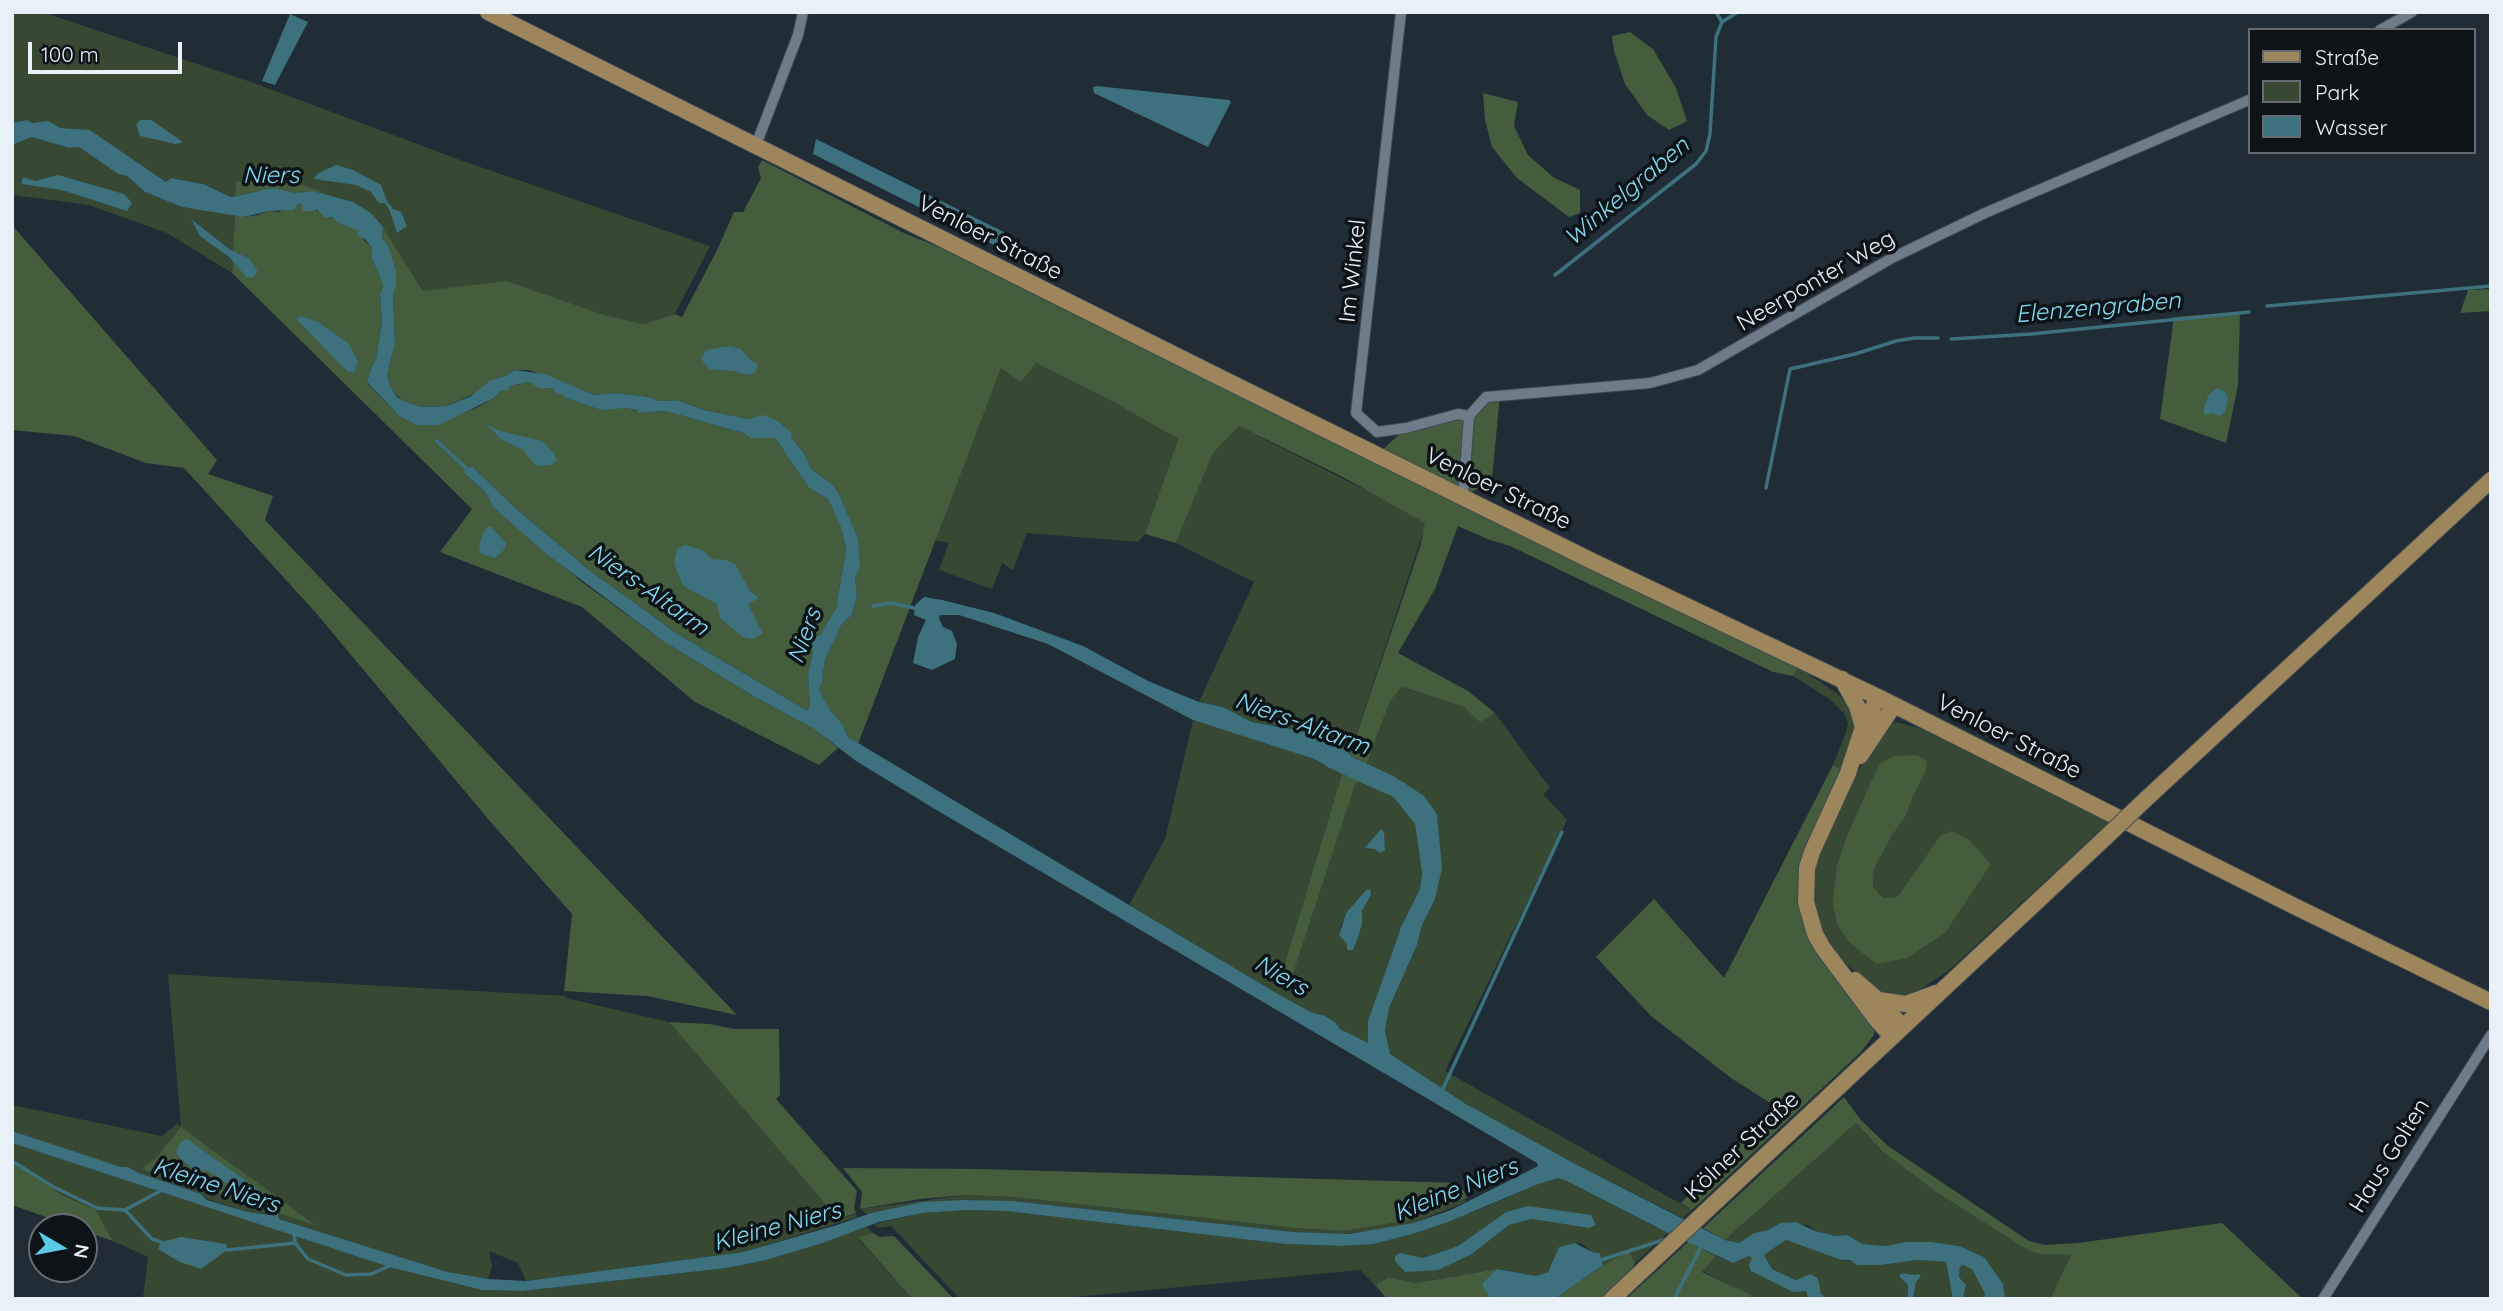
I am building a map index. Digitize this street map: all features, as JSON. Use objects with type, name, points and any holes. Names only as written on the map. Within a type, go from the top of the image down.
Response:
[{"type":"main road","name":"Venloer Straße","points":[[488,12],[1017,278],[1463,498],[1842,679],[2491,1002]]},
{"type":"main road","name":"Kölner Straße","points":[[1612,1299],[2491,480]]},
{"type":"main road","points":[[1842,679],[1857,706],[1863,727]]},
{"type":"main road","points":[[1878,697],[1863,727],[1848,773],[1818,836],[1807,868],[1806,902],[1815,934],[1833,961],[1876,1019],[1898,1032]]},
{"type":"main road","points":[[1848,773],[1894,705]]},
{"type":"main road","points":[[1833,961],[1878,1000],[1898,1032]]},
{"type":"main road","points":[[1878,1000],[1906,1004],[1942,991]]},
{"type":"street","points":[[756,145],[798,36],[803,12]]},
{"type":"street","name":"Im Winkel","points":[[1401,12],[1356,414],[1377,432],[1406,428],[1458,414],[1469,416]]},
{"type":"street","points":[[2384,28],[2412,12]]},
{"type":"street","name":"Neerponter Weg","points":[[1469,416],[1486,397],[1650,383],[1698,370],[1892,258],[1985,214],[2248,100]]},
{"type":"street","points":[[1463,498],[1469,416]]},
{"type":"street","name":"Haus Golten","points":[[2323,1299],[2491,1035]]},
{"type":"green space","points":[[12,12],[42,12],[254,83],[460,160],[710,246],[675,314],[643,324],[459,289],[423,291],[383,227],[236,181],[235,196],[231,197],[203,184],[171,178],[166,182],[90,130],[61,128],[48,122],[32,123],[27,120],[12,123]]},
{"type":"green space","points":[[1630,32],[1653,49],[1676,88],[1687,121],[1669,130],[1647,115],[1625,84],[1612,36]]},
{"type":"green space","points":[[1483,93],[1518,102],[1514,126],[1528,155],[1553,177],[1580,190],[1580,213],[1569,217],[1517,178],[1492,147],[1485,120]]},
{"type":"green space","points":[[32,137],[69,148],[79,147],[118,174],[127,176],[145,192],[182,207],[235,214],[233,251],[192,220],[233,262],[232,273],[167,233],[89,205],[12,195],[12,145]]},
{"type":"green space","points":[[762,160],[904,233],[1024,281],[1799,668],[1793,676],[1773,672],[1510,546],[1458,526],[1435,589],[1398,653],[1468,691],[1495,713],[1480,722],[1464,707],[1402,687],[1390,701],[1360,782],[1356,782],[1287,992],[1281,976],[1342,774],[1350,772],[1355,762],[1350,754],[1420,547],[1425,523],[1341,476],[1239,426],[1213,453],[1176,543],[1145,534],[1178,439],[1106,398],[1036,363],[1021,382],[1001,368],[858,744],[848,737],[819,689],[825,660],[842,624],[852,615],[857,596],[855,577],[858,538],[839,494],[832,484],[811,469],[804,453],[792,439],[748,419],[704,410],[677,400],[659,401],[649,397],[616,393],[594,395],[528,370],[515,370],[491,380],[480,391],[447,406],[422,407],[409,403],[399,398],[390,386],[387,375],[395,344],[393,294],[396,287],[395,270],[388,245],[382,238],[383,227],[423,291],[506,281],[604,315],[643,324],[675,314],[682,317],[734,212],[743,212],[761,178],[758,167]]},
{"type":"green space","points":[[236,181],[296,183],[329,194],[313,191],[296,193],[273,188],[235,196]]},
{"type":"green space","points":[[302,204],[359,231],[372,248],[372,259],[383,285],[380,294],[382,322],[376,359],[367,383],[399,416],[416,425],[434,424],[478,407],[510,386],[529,382],[540,388],[552,388],[565,398],[587,405],[625,408],[640,413],[665,411],[743,433],[751,438],[775,438],[809,488],[828,499],[841,528],[846,549],[836,608],[813,652],[808,675],[810,708],[806,710],[679,635],[589,570],[513,506],[472,466],[463,472],[486,493],[493,507],[582,582],[663,641],[814,729],[838,748],[819,765],[695,702],[582,607],[440,552],[472,509],[232,273],[233,262],[247,277],[249,258],[233,251],[235,214],[244,217],[269,211],[278,212]]},
{"type":"green space","points":[[12,225],[217,460],[208,474],[273,496],[265,520],[737,1015],[647,996],[564,991],[572,914],[488,819],[316,613],[184,468],[146,463],[74,436],[12,430]]},
{"type":"green space","points":[[2491,289],[2491,311],[2460,313],[2468,290]]},
{"type":"green space","points":[[2240,312],[2238,386],[2226,443],[2160,419],[2174,317]]},
{"type":"green space","points":[[1036,363],[1106,398],[1178,439],[1145,534],[1138,542],[1027,533],[1013,570],[1002,563],[992,589],[939,570],[949,543],[934,540],[1001,367]]},
{"type":"green space","points":[[1500,395],[1492,479],[1463,498],[1377,455],[1406,428],[1469,416],[1486,397]]},
{"type":"green space","points":[[1239,426],[1426,523],[1350,754],[1323,735],[1252,722],[1223,707],[1199,702],[1254,582],[1176,543],[1213,453]]},
{"type":"green space","points":[[1799,668],[1837,693],[1849,705],[1856,726],[1841,770],[1833,765],[1848,723],[1844,713],[1828,698],[1793,676]]},
{"type":"green space","points":[[1401,687],[1464,707],[1480,721],[1495,713],[1550,788],[1543,794],[1567,820],[1445,1071],[1692,1210],[1683,1218],[1581,1167],[1466,1104],[1389,1054],[1385,1031],[1389,1008],[1435,899],[1437,814],[1385,774],[1369,765],[1365,776],[1395,799],[1415,824],[1422,871],[1420,889],[1401,927],[1368,1021],[1369,1044],[1340,1029],[1325,1016],[1311,1012],[1283,997],[1129,905],[1165,839],[1193,720],[1314,759],[1342,774],[1281,976],[1287,991],[1356,781],[1360,782],[1390,701]],"holes":[[[1366,890],[1371,895],[1362,911],[1362,924],[1352,950],[1340,928],[1346,913]]]},
{"type":"green space","points":[[1896,722],[1919,728],[2109,822],[1948,971],[1908,997],[1879,993],[1842,960],[1823,933],[1815,911],[1813,894],[1816,861],[1855,776],[1889,724]],"holes":[[[1879,764],[1925,774],[1906,816],[1874,869],[1873,886],[1883,898],[1897,897],[1940,836],[1876,964],[1837,865],[1847,835]]]},
{"type":"green space","points":[[1917,755],[1927,761],[1925,774],[1906,816],[1874,869],[1873,886],[1883,898],[1897,897],[1940,836],[1951,831],[1968,839],[1991,864],[1945,933],[1907,958],[1876,964],[1849,942],[1837,924],[1833,903],[1837,865],[1847,835],[1879,764],[1894,756]]},
{"type":"green space","points":[[1833,765],[1841,770],[1805,852],[1799,901],[1874,1029],[1874,1035],[1860,1053],[1692,1210],[1681,1203],[1775,1106],[1731,1078],[1651,1016],[1596,957],[1654,899],[1724,978]]},
{"type":"green space","points":[[168,974],[566,996],[669,1022],[838,1219],[856,1214],[858,1217],[743,1252],[526,1281],[518,1263],[489,1251],[492,1266],[488,1279],[448,1272],[279,1219],[276,1213],[315,1225],[181,1127],[156,1158],[143,1169],[269,1211],[269,1215],[248,1212],[207,1199],[201,1194],[128,1167],[61,1149],[12,1131],[12,1105],[162,1136],[177,1124],[181,1126]]},
{"type":"green space","points":[[669,1022],[709,1024],[735,1029],[779,1029],[780,1095],[776,1099],[857,1191],[854,1208],[856,1213],[838,1219]]},
{"type":"green space","points":[[1844,1097],[1860,1119],[1888,1146],[2029,1241],[2046,1245],[2078,1243],[2222,1223],[2303,1299],[2050,1299],[2071,1255],[2029,1251],[1936,1192],[1883,1152],[1856,1123],[1725,1240],[1703,1228]]},
{"type":"green space","points":[[1856,1123],[1883,1152],[1936,1192],[2029,1251],[2071,1255],[2050,1299],[2005,1299],[1984,1257],[1959,1246],[1932,1242],[1905,1242],[1887,1246],[1863,1244],[1847,1235],[1836,1236],[1815,1231],[1808,1225],[1780,1223],[1768,1230],[1754,1233],[1739,1243],[1725,1240]]},
{"type":"green space","points":[[181,1127],[317,1226],[142,1169],[156,1158]]},
{"type":"green space","points":[[12,1143],[389,1267],[482,1290],[523,1291],[727,1268],[766,1260],[866,1227],[873,1233],[858,1238],[912,1299],[143,1297],[148,1257],[113,1241],[96,1210],[64,1196],[12,1162]]},
{"type":"green space","points":[[12,1162],[64,1196],[98,1213],[35,1213],[12,1205]]},
{"type":"green space","points":[[843,1168],[980,1169],[1460,1183],[1467,1198],[1410,1220],[1342,1231],[1013,1197],[966,1195],[860,1209],[862,1192]]},
{"type":"green space","points":[[1558,1178],[1567,1181],[1668,1233],[1635,1263],[1629,1253],[1603,1265],[1600,1253],[1592,1252],[1580,1243],[1559,1247],[1548,1272],[1536,1276],[1497,1269],[1415,1283],[1389,1277],[1375,1285],[1360,1270],[1054,1299],[960,1299],[891,1226],[878,1228],[874,1224],[923,1213],[1006,1211],[1285,1244],[1342,1246],[1374,1244],[1412,1234]],"holes":[[[1506,1212],[1589,1228],[1531,1219],[1509,1225],[1472,1254],[1405,1272],[1395,1261],[1400,1253],[1423,1258],[1458,1246]]]},
{"type":"green space","points":[[966,1195],[1013,1197],[1342,1231],[1448,1206],[1464,1199],[1466,1202],[1413,1223],[1342,1234],[1294,1232],[1013,1201],[922,1202],[866,1214],[861,1209]]},
{"type":"green space","points":[[98,1214],[113,1241],[98,1236]]},
{"type":"green space","points":[[873,1233],[880,1237],[894,1236],[954,1299],[912,1299],[858,1237]]},
{"type":"green space","points":[[1786,1240],[1841,1260],[1881,1265],[1917,1260],[1946,1262],[1953,1299],[1913,1299],[1916,1282],[1913,1275],[1902,1273],[1908,1285],[1908,1299],[1829,1299],[1821,1294],[1818,1278],[1810,1274],[1797,1280],[1772,1269],[1764,1255]]},
{"type":"green space","points":[[1688,1242],[1716,1256],[1702,1272],[1752,1295],[1747,1299],[1626,1299]]},
{"type":"green space","points":[[1629,1252],[1635,1263],[1630,1273],[1603,1299],[1555,1299],[1603,1265]]},
{"type":"green space","points":[[1716,1256],[1733,1263],[1749,1256],[1806,1291],[1808,1299],[1747,1299],[1751,1295],[1702,1271]]},
{"type":"green space","points":[[1962,1265],[1972,1268],[1985,1294],[1984,1299],[1963,1299],[1966,1285],[1959,1277]]},
{"type":"green space","points":[[1497,1269],[1482,1286],[1491,1299],[1387,1299],[1375,1285],[1389,1277],[1415,1283]]},
{"type":"water","points":[[290,14],[308,22],[275,85],[262,81]]},
{"type":"water","points":[[1093,87],[1231,102],[1208,147],[1094,93]]},
{"type":"water","points":[[27,120],[32,123],[48,121],[61,128],[90,130],[166,182],[171,178],[203,184],[231,197],[273,188],[296,193],[313,191],[353,202],[371,213],[383,227],[382,238],[388,245],[396,271],[393,294],[395,344],[387,375],[398,398],[409,403],[422,407],[447,406],[471,396],[491,380],[515,370],[545,374],[594,395],[616,393],[649,397],[659,401],[677,400],[704,410],[748,419],[763,415],[776,420],[791,432],[792,439],[804,453],[811,469],[832,484],[839,494],[858,538],[860,567],[855,577],[857,596],[852,615],[842,624],[825,660],[819,689],[848,737],[1283,997],[1311,1012],[1325,1016],[1340,1029],[1368,1043],[1368,1021],[1401,927],[1420,889],[1422,872],[1415,824],[1395,799],[1365,776],[1369,765],[1403,782],[1424,796],[1437,814],[1442,868],[1435,899],[1389,1008],[1385,1031],[1390,1054],[1466,1104],[1581,1167],[1725,1240],[1739,1243],[1754,1233],[1768,1230],[1780,1223],[1796,1222],[1815,1231],[1836,1236],[1847,1235],[1863,1244],[1887,1246],[1905,1242],[1932,1242],[1959,1246],[1984,1257],[2003,1284],[2005,1299],[1984,1299],[1985,1294],[1972,1269],[1963,1265],[1960,1267],[1959,1277],[1966,1285],[1963,1299],[1953,1299],[1946,1262],[1917,1260],[1857,1265],[1850,1260],[1841,1260],[1786,1240],[1764,1255],[1772,1269],[1796,1280],[1810,1274],[1818,1278],[1821,1294],[1829,1299],[1808,1299],[1806,1291],[1793,1292],[1751,1271],[1749,1265],[1752,1258],[1749,1256],[1733,1263],[1558,1178],[1448,1222],[1374,1244],[1285,1244],[1006,1211],[966,1210],[923,1213],[879,1222],[823,1243],[727,1268],[523,1291],[482,1290],[389,1267],[12,1143],[12,1131],[128,1167],[201,1194],[207,1200],[269,1215],[266,1204],[255,1202],[208,1171],[193,1169],[180,1158],[176,1152],[181,1142],[187,1139],[266,1195],[275,1204],[279,1219],[448,1272],[488,1279],[526,1281],[743,1252],[871,1213],[922,1202],[1013,1201],[1294,1232],[1349,1234],[1413,1223],[1451,1210],[1538,1166],[938,811],[856,761],[814,729],[663,641],[548,555],[493,507],[486,493],[463,472],[472,466],[513,506],[589,570],[679,635],[806,710],[810,708],[808,675],[813,652],[811,643],[813,638],[820,636],[836,608],[846,549],[841,528],[828,499],[809,488],[775,438],[751,438],[743,433],[665,411],[639,413],[637,410],[625,408],[602,410],[565,398],[552,388],[539,388],[529,382],[510,386],[494,398],[439,425],[416,425],[399,416],[367,382],[376,359],[382,322],[380,294],[383,285],[372,259],[372,248],[364,238],[359,237],[359,231],[331,217],[325,217],[317,210],[303,212],[302,204],[297,205],[294,210],[269,211],[244,217],[182,207],[145,192],[127,176],[118,174],[79,147],[69,148],[32,137],[12,145],[12,123]]},
{"type":"water","points":[[140,120],[151,120],[183,142],[176,144],[140,136],[136,125]]},
{"type":"water","points":[[816,139],[1010,235],[1004,250],[813,154]]},
{"type":"water","points":[[336,165],[353,170],[381,185],[387,201],[393,209],[401,212],[407,226],[397,233],[385,203],[379,203],[371,192],[356,185],[314,179],[317,174]]},
{"type":"water","points":[[58,175],[124,194],[132,203],[127,211],[62,190],[21,184],[23,177],[35,181]]},
{"type":"water","points":[[191,219],[231,250],[249,258],[258,272],[253,277],[246,277],[229,257],[200,236]]},
{"type":"water","points":[[301,316],[318,322],[348,343],[358,361],[354,373],[347,371],[296,319]]},
{"type":"water","points":[[730,346],[741,349],[758,365],[756,372],[747,375],[709,369],[701,359],[706,350]]},
{"type":"water","points":[[2216,388],[2225,391],[2228,397],[2225,412],[2220,416],[2212,413],[2206,415],[2203,412],[2208,396]]},
{"type":"water","points":[[486,424],[500,431],[542,441],[557,460],[551,465],[536,466],[523,450],[501,439]]},
{"type":"water","points":[[487,527],[491,527],[506,543],[504,550],[495,558],[481,554],[479,548]]},
{"type":"water","points":[[685,545],[702,550],[712,559],[735,564],[750,591],[759,598],[748,604],[763,633],[753,639],[743,637],[720,618],[717,604],[683,586],[674,563],[677,549]]},
{"type":"water","points":[[924,597],[994,613],[1083,646],[1148,681],[1199,702],[1223,707],[1252,722],[1323,735],[1350,754],[1355,762],[1350,772],[1342,774],[1314,759],[1193,720],[1048,644],[959,615],[940,615],[939,618],[943,627],[952,631],[957,644],[955,659],[932,670],[913,663],[918,637],[926,620],[914,615],[915,605]]},
{"type":"water","points":[[1381,829],[1384,832],[1385,850],[1380,853],[1375,849],[1365,848]]},
{"type":"water","points":[[1370,889],[1371,895],[1362,911],[1362,924],[1357,940],[1353,950],[1347,950],[1347,944],[1339,935],[1346,913],[1366,890]]},
{"type":"water","points":[[1528,1206],[1591,1215],[1596,1225],[1589,1228],[1531,1219],[1509,1225],[1472,1254],[1438,1270],[1405,1272],[1395,1261],[1395,1256],[1400,1253],[1423,1258],[1458,1246],[1506,1212]]},
{"type":"water","points":[[181,1237],[226,1244],[227,1250],[201,1269],[180,1262],[158,1249],[161,1242]]},
{"type":"water","points":[[1575,1243],[1600,1253],[1603,1265],[1555,1299],[1491,1299],[1482,1286],[1497,1269],[1536,1276],[1548,1272],[1559,1247]]},
{"type":"water","points":[[1902,1273],[1921,1276],[1916,1282],[1913,1299],[1908,1299],[1908,1285],[1899,1276]]},
{"type":"waterway","points":[[1716,12],[1722,22]]},
{"type":"waterway","name":"Winkelgraben","points":[[1555,275],[1696,164],[1706,151],[1710,134],[1716,37],[1722,22],[1738,12]]},
{"type":"waterway","name":"Elenzengraben","points":[[2267,306],[2491,286]]},
{"type":"waterway","name":"Elenzengraben","points":[[1951,339],[2031,334],[2249,312]]},
{"type":"waterway","name":"Elenzengraben","points":[[1766,488],[1790,369],[1896,341],[1938,338]]},
{"type":"waterway","points":[[437,441],[467,469]]},
{"type":"waterway","points":[[873,606],[891,603],[914,608]]},
{"type":"waterway","name":"Niers-Altarm","points":[[1331,758],[1390,785]]},
{"type":"waterway","points":[[1441,1093],[1562,832]]},
{"type":"waterway","name":"Kleine Niers","points":[[12,1161],[52,1186],[97,1208],[125,1210],[164,1189]]},
{"type":"waterway","points":[[125,1210],[152,1239],[161,1242]]},
{"type":"waterway","points":[[294,1231],[295,1243],[308,1259],[346,1275],[371,1274],[392,1265]]},
{"type":"waterway","points":[[1601,1260],[1666,1239]]},
{"type":"waterway","points":[[227,1250],[295,1243]]},
{"type":"waterway","points":[[1674,1299],[1702,1245]]},
{"type":"water label","name":"Niers","points":[[271,176]]},
{"type":"water label","name":"Niers","points":[[805,636]]},
{"type":"water label","name":"Niers","points":[[1281,976]]}]
